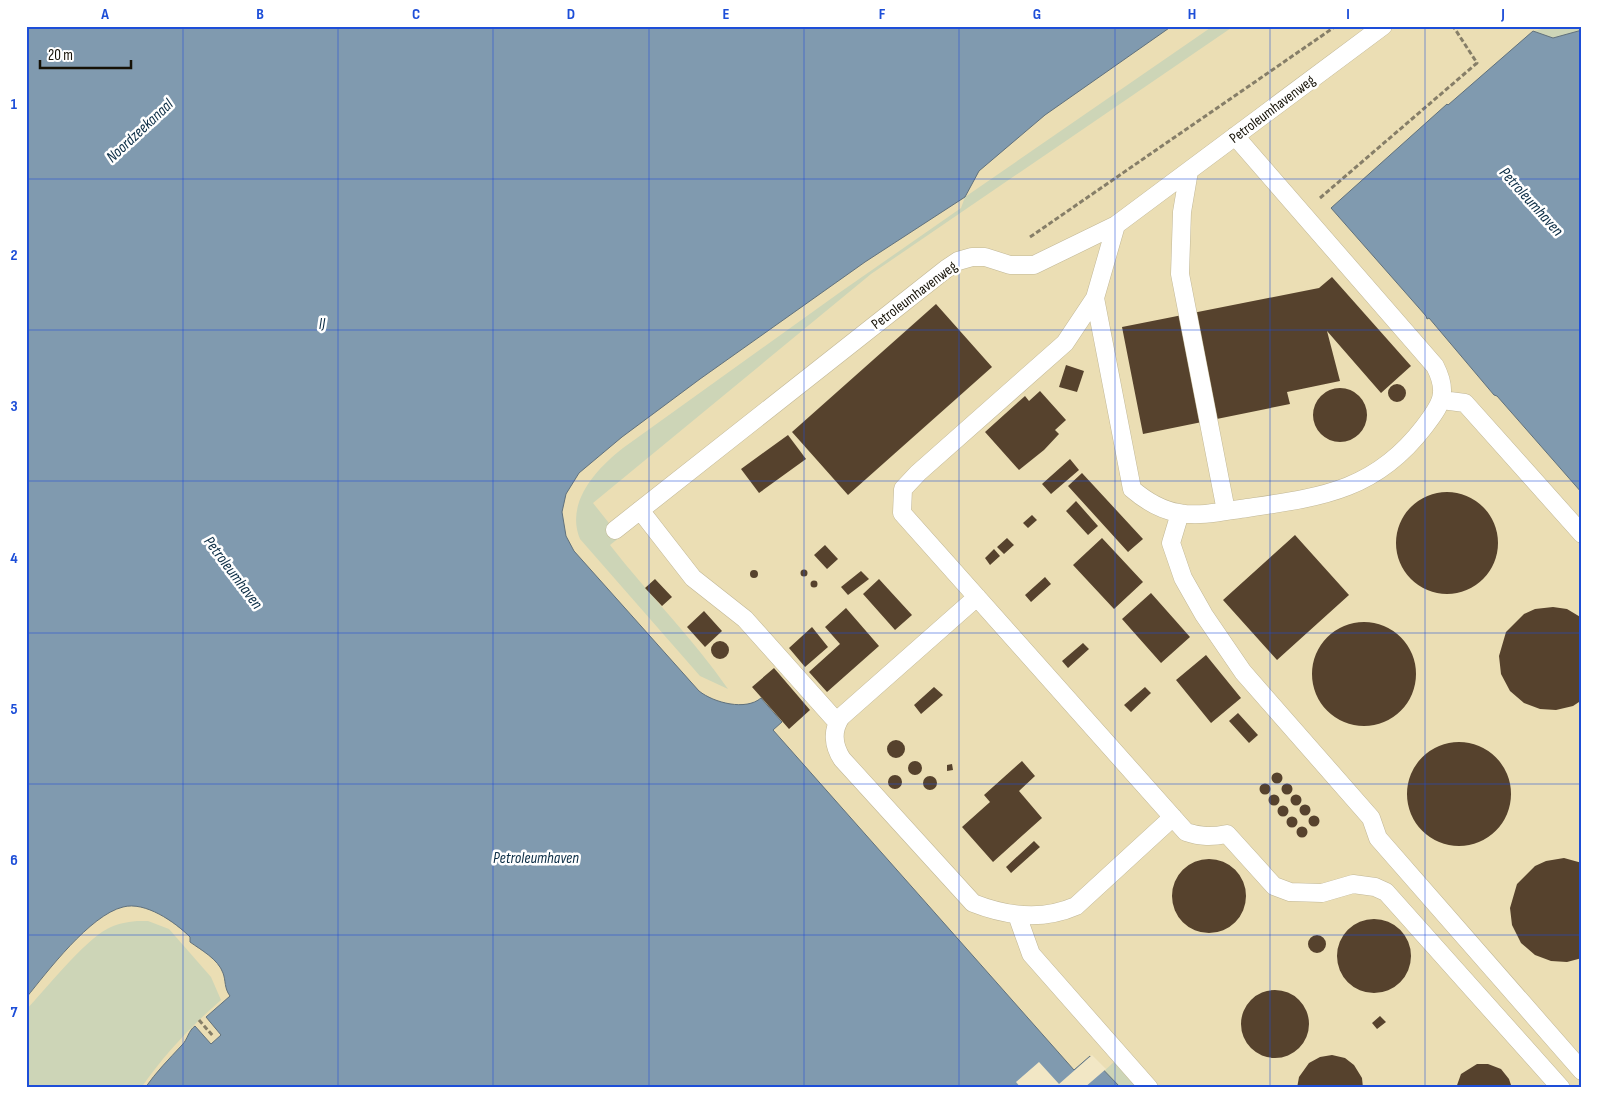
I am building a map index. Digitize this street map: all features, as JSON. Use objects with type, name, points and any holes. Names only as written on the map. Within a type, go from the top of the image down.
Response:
[{"type":"lane","name":"Petroleumhavenweg","points":[[615,530],[837,353],[958,261],[984,257],[1010,265],[1034,265],[1116,225],[1383,26]]},
{"type":"lane","points":[[1095,298],[1132,489],[1161,509],[1199,514],[1309,499],[1355,484],[1397,457],[1415,439],[1437,410],[1442,400],[1441,377],[1435,366],[1235,136]]},
{"type":"lane","points":[[1189,171],[1182,212],[1180,274],[1226,510]]},
{"type":"lane","points":[[1116,225],[1095,298],[1064,343],[918,473],[903,490],[902,513],[1186,832],[1199,836],[1213,837],[1227,834],[1274,886],[1290,892],[1322,893],[1353,884],[1375,887],[1386,892],[1561,1088]]},
{"type":"lane","points":[[1442,400],[1465,403],[1582,534]]},
{"type":"lane","points":[[640,510],[693,578],[746,619],[837,722]]},
{"type":"lane","points":[[1180,513],[1171,543],[1183,578],[1204,615],[1243,672],[1371,818],[1378,838],[1582,1071]]},
{"type":"lane","points":[[977,597],[837,722],[835,744],[842,759],[973,903],[995,912],[1018,915],[1059,913],[1076,906],[1173,817]]},
{"type":"lane","points":[[1018,915],[1031,954],[1149,1088]]},
{"type":"path","points":[[1030,238],[1336,26]]},
{"type":"path","points":[[1302,214],[1477,63],[1453,26]]},
{"type":"path","points":[[199,1020],[213,1036]]},
{"type":"shaded area","points":[[957,26],[1582,26],[1582,1088],[26,1088],[26,939]]},
{"type":"green space","points":[[1213,26],[1234,26],[871,274],[593,503],[620,537],[610,545],[700,652],[728,689],[700,676],[580,539],[576,526],[577,513],[580,500],[594,477],[623,448],[961,208],[965,197]]},
{"type":"green space","points":[[1556,26],[1582,26],[1582,30],[1553,38],[1533,31]]},
{"type":"green space","points":[[137,921],[148,921],[169,929],[211,977],[221,1000],[178,1041],[141,1088],[26,1088],[26,1010],[76,955],[97,935],[114,926]]},
{"type":"green space","points":[[1114,1062],[1137,1088],[1121,1088],[1104,1071]]},
{"type":"water","name":"IJ","points":[[26,26],[1172,26],[1045,115],[979,171],[965,197],[865,262],[622,437],[579,473],[566,494],[562,512],[566,536],[574,551],[699,691],[713,699],[730,704],[747,704],[761,698],[782,722],[773,730],[1074,1070],[1090,1056],[1121,1088],[145,1088],[184,1043],[195,1026],[211,1044],[221,1035],[206,1017],[230,996],[221,968],[209,955],[190,942],[190,937],[184,931],[159,914],[141,907],[132,906],[110,912],[83,932],[26,998]]},
{"type":"water","name":"Petroleumhaven","points":[[1582,30],[1582,493],[1331,208],[1447,104],[1533,31],[1553,38]]},
{"type":"pier","points":[[1092,1055],[1106,1069],[1084,1088],[1021,1088],[1016,1082],[1039,1062],[1059,1084]]},
{"type":"building","points":[[1332,277],[1411,366],[1381,393],[1327,331],[1340,381],[1287,392],[1290,404],[1143,434],[1122,327],[1319,288]]},
{"type":"building","points":[[936,304],[992,367],[848,495],[792,432]]},
{"type":"building","points":[[1066,365],[1084,371],[1077,392],[1059,387]]},
{"type":"building","points":[[1397,384],[1403,387],[1406,393],[1403,399],[1397,402],[1391,399],[1388,393],[1391,387]]},
{"type":"building","points":[[1335,388],[1345,388],[1355,392],[1363,400],[1367,415],[1363,430],[1355,438],[1345,442],[1335,442],[1325,438],[1317,430],[1313,420],[1313,410],[1317,400],[1325,392]]},
{"type":"building","points":[[1040,391],[1066,420],[1055,430],[1059,434],[1044,450],[1019,470],[985,432],[1025,396],[1029,401]]},
{"type":"building","points":[[788,435],[806,459],[759,493],[741,469]]},
{"type":"building","points":[[1070,459],[1079,470],[1051,494],[1042,484]]},
{"type":"building","points":[[1082,473],[1143,539],[1128,552],[1068,486]]},
{"type":"building","points":[[1447,492],[1467,496],[1483,507],[1494,523],[1498,543],[1494,563],[1483,579],[1467,590],[1447,594],[1427,590],[1411,579],[1400,563],[1396,543],[1400,523],[1411,507],[1427,496]]},
{"type":"building","points":[[1076,501],[1098,526],[1088,535],[1066,511]]},
{"type":"building","points":[[1032,515],[1037,520],[1028,528],[1023,523]]},
{"type":"building","points":[[1295,535],[1349,595],[1277,660],[1223,600]]},
{"type":"building","points":[[1007,538],[1014,545],[1004,554],[997,547]]},
{"type":"building","points":[[1102,538],[1143,582],[1114,609],[1073,565]]},
{"type":"building","points":[[825,545],[838,559],[827,569],[814,555]]},
{"type":"building","points":[[994,549],[1000,556],[990,565],[985,558]]},
{"type":"building","points":[[804,569],[808,573],[804,577],[800,573]]},
{"type":"building","points":[[754,570],[758,574],[754,578],[750,574]]},
{"type":"building","points":[[861,571],[869,579],[848,595],[841,587]]},
{"type":"building","points":[[1045,577],[1051,584],[1031,602],[1025,595]]},
{"type":"building","points":[[655,579],[672,597],[662,606],[645,588]]},
{"type":"building","points":[[879,579],[912,615],[895,630],[863,594]]},
{"type":"building","points":[[814,580],[818,584],[814,588],[810,584]]},
{"type":"building","points":[[1151,593],[1190,637],[1161,663],[1122,619]]},
{"type":"building","points":[[1553,607],[1567,609],[1582,618],[1582,700],[1573,706],[1556,710],[1540,709],[1524,703],[1510,691],[1501,674],[1499,656],[1506,632],[1524,614],[1535,609]]},
{"type":"building","points":[[846,608],[879,646],[827,692],[809,672],[840,644],[825,627]]},
{"type":"building","points":[[704,611],[722,631],[705,647],[687,627]]},
{"type":"building","points":[[1364,622],[1384,626],[1401,637],[1412,654],[1416,674],[1412,694],[1401,711],[1384,722],[1364,726],[1344,722],[1327,711],[1316,694],[1312,674],[1316,654],[1327,637],[1344,626]]},
{"type":"building","points":[[812,627],[828,647],[805,667],[789,648]]},
{"type":"building","points":[[720,641],[726,644],[729,650],[726,656],[720,659],[714,656],[711,650],[714,644]]},
{"type":"building","points":[[1083,643],[1089,649],[1068,668],[1062,661]]},
{"type":"building","points":[[1206,655],[1241,698],[1211,723],[1176,680]]},
{"type":"building","points":[[774,668],[810,710],[789,729],[752,687]]},
{"type":"building","points":[[934,687],[943,695],[921,714],[914,705]]},
{"type":"building","points":[[1145,687],[1151,693],[1131,712],[1124,705]]},
{"type":"building","points":[[1238,713],[1258,735],[1249,743],[1229,721]]},
{"type":"building","points":[[896,740],[904,745],[905,749],[900,757],[896,758],[888,753],[887,749],[892,741]]},
{"type":"building","points":[[1459,742],[1479,746],[1496,757],[1507,774],[1511,794],[1507,814],[1496,831],[1479,842],[1459,846],[1439,842],[1422,831],[1411,814],[1407,794],[1411,774],[1422,757],[1439,746]]},
{"type":"building","points":[[912,761],[918,761],[922,768],[918,775],[912,775],[908,771],[908,765]]},
{"type":"building","points":[[1022,761],[1035,776],[1019,791],[1042,818],[993,862],[962,827],[990,802],[984,795]]},
{"type":"building","points":[[952,764],[953,770],[947,771],[947,765]]},
{"type":"building","points":[[1277,772],[1283,778],[1277,784],[1271,778]]},
{"type":"building","points":[[892,775],[898,775],[902,782],[898,789],[892,789],[888,785],[888,779]]},
{"type":"building","points":[[927,776],[933,776],[937,783],[933,790],[927,790],[923,786],[923,780]]},
{"type":"building","points":[[1265,783],[1271,789],[1265,795],[1259,789]]},
{"type":"building","points":[[1287,783],[1293,789],[1287,795],[1281,789]]},
{"type":"building","points":[[1274,794],[1280,800],[1274,806],[1268,800]]},
{"type":"building","points":[[1296,794],[1302,800],[1296,806],[1290,800]]},
{"type":"building","points":[[1305,804],[1311,810],[1305,816],[1299,810]]},
{"type":"building","points":[[1283,805],[1289,811],[1283,817],[1277,811]]},
{"type":"building","points":[[1314,815],[1320,821],[1314,827],[1308,821]]},
{"type":"building","points":[[1292,816],[1298,822],[1292,828],[1286,822]]},
{"type":"building","points":[[1302,826],[1308,832],[1302,838],[1296,832]]},
{"type":"building","points":[[1034,841],[1040,847],[1011,873],[1006,867]]},
{"type":"building","points":[[1564,858],[1582,863],[1582,958],[1567,962],[1551,961],[1535,955],[1521,943],[1512,925],[1510,908],[1517,884],[1535,866],[1546,861]]},
{"type":"building","points":[[1209,859],[1230,865],[1240,875],[1246,896],[1240,917],[1230,927],[1209,933],[1188,927],[1178,917],[1172,896],[1178,875],[1188,865]]},
{"type":"building","points":[[1374,919],[1388,922],[1400,930],[1408,942],[1411,956],[1408,970],[1400,982],[1388,990],[1374,993],[1360,990],[1348,982],[1340,970],[1337,956],[1340,942],[1348,930],[1360,922]]},
{"type":"building","points":[[1313,935],[1321,935],[1326,940],[1324,951],[1313,953],[1308,948],[1308,940]]},
{"type":"building","points":[[1275,990],[1288,993],[1299,1000],[1306,1011],[1309,1024],[1306,1037],[1299,1048],[1288,1055],[1275,1058],[1262,1055],[1251,1048],[1244,1037],[1241,1024],[1244,1011],[1251,1000],[1262,993]]},
{"type":"building","points":[[1380,1016],[1386,1022],[1377,1029],[1372,1023]]},
{"type":"building","points":[[1332,1055],[1345,1058],[1354,1065],[1362,1078],[1363,1088],[1297,1088],[1299,1077],[1309,1063],[1320,1057]]},
{"type":"building","points":[[1477,1064],[1488,1064],[1501,1069],[1509,1079],[1512,1088],[1456,1088],[1461,1074]]},
{"type":"water label","name":"Noordzeekanaal","points":[[139,130]]}]
